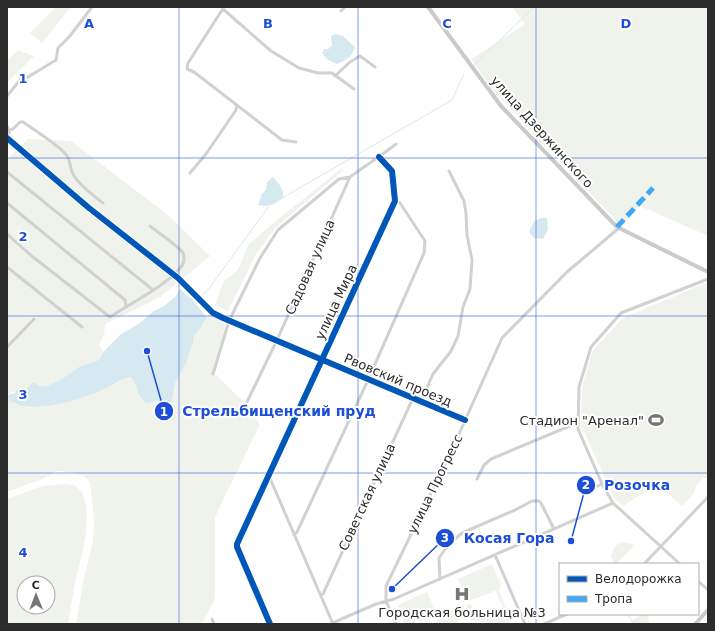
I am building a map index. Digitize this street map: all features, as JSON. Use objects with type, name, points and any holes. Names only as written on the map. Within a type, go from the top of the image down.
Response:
[{"type":"street","points":[[7,96],[20,80],[37,72],[56,60],[58,48],[70,36],[92,7]]},
{"type":"street","points":[[341,11],[345,7]]},
{"type":"street","name":"улица Дзержинского","points":[[428,7],[501,106],[618,228]]},
{"type":"street","points":[[296,142],[282,140],[194,72],[187,69],[188,63],[224,8],[271,51],[299,68],[318,73],[332,73],[354,89]]},
{"type":"street","points":[[335,76],[350,62],[360,56],[375,67]]},
{"type":"street","points":[[190,173],[206,154],[236,110],[237,105]]},
{"type":"street","points":[[10,130],[20,122],[24,122],[67,155],[73,176],[103,203]]},
{"type":"street","points":[[7,126],[10,130],[10,134],[7,139]]},
{"type":"street","name":"Рвовский проезд","points":[[7,139],[89,208],[174,274],[213,313],[465,420]]},
{"type":"street","name":"Садовая улица","points":[[245,406],[277,340],[350,177],[396,144]]},
{"type":"street","points":[[294,535],[368,380],[424,253],[425,241],[400,203],[396,201],[392,171],[379,157]]},
{"type":"street","points":[[421,401],[433,374],[450,351],[458,336],[463,307],[470,289],[472,260],[467,235],[464,201],[449,171]]},
{"type":"street","points":[[7,172],[153,290]]},
{"type":"street","points":[[213,374],[229,321],[260,258],[278,230],[339,179],[350,177]]},
{"type":"street","name":"улица Мира","points":[[270,624],[237,544],[396,201]]},
{"type":"street","points":[[7,203],[125,300],[126,306]]},
{"type":"street","points":[[7,234],[33,257],[110,317],[166,281],[183,263],[184,258],[182,252],[150,226]]},
{"type":"street","points":[[618,228],[708,272]]},
{"type":"street","name":"улица Прогресс","points":[[386,602],[386,586],[450,454],[502,338],[567,272],[618,228]]},
{"type":"street","points":[[7,267],[82,327]]},
{"type":"street","points":[[679,563],[613,503],[602,484],[578,429],[579,387],[591,347],[621,313],[708,279]]},
{"type":"street","points":[[7,347],[34,319]]},
{"type":"street","name":"Советская улица","points":[[321,595],[323,594],[413,398]]},
{"type":"street","points":[[477,479],[484,465],[490,459],[577,424]]},
{"type":"street","points":[[269,476],[321,595],[332,624],[376,604],[386,602],[440,579],[613,503]]},
{"type":"street","points":[[587,491],[602,484]]},
{"type":"street","points":[[645,563],[708,497]]},
{"type":"street","points":[[440,579],[439,558],[448,545],[462,533],[532,501],[539,501],[541,503],[554,529]]},
{"type":"street","points":[[494,555],[525,624]]},
{"type":"street","points":[[699,582],[708,590]]},
{"type":"street","points":[[386,602],[396,624]]},
{"type":"street","points":[[695,624],[708,610]]},
{"type":"street","points":[[544,624],[565,615]]},
{"type":"street","points":[[212,619],[214,624]]},
{"type":"shaded area","points":[[56,7],[71,7],[42,43],[30,33]]},
{"type":"shaded area","points":[[512,7],[708,7],[708,236],[640,206],[621,226],[492,89],[471,59],[525,24]]},
{"type":"shaded area","points":[[335,34],[343,36],[355,47],[348,58],[336,64],[327,59],[322,53],[324,49],[328,49],[332,46],[331,36]]},
{"type":"shaded area","points":[[18,50],[34,56],[7,83],[7,61]]},
{"type":"shaded area","points":[[28,139],[71,141],[168,215],[210,256],[159,298],[105,324],[104,334],[99,345],[104,352],[101,358],[96,362],[79,367],[63,378],[47,386],[39,386],[35,383],[25,390],[18,390],[7,395],[7,160]]},
{"type":"shaded area","points":[[342,168],[344,170],[275,228],[255,256],[228,311],[215,305],[223,282],[238,270],[249,244]]},
{"type":"shaded area","points":[[273,177],[282,189],[283,198],[271,205],[258,205],[262,194],[266,190],[267,182]]},
{"type":"shaded area","points":[[541,218],[547,218],[548,230],[543,239],[534,238],[529,232],[534,221]]},
{"type":"shaded area","points":[[708,282],[708,477],[703,478],[696,486],[694,493],[682,506],[657,484],[623,506],[614,498],[581,425],[582,387],[593,350],[623,318]]},
{"type":"shaded area","points":[[180,289],[192,299],[207,318],[194,336],[186,363],[175,383],[170,412],[165,413],[161,402],[159,401],[146,403],[142,400],[133,379],[130,377],[96,392],[61,404],[36,407],[25,406],[15,403],[7,397],[10,394],[15,393],[18,389],[25,390],[32,383],[39,386],[47,386],[63,378],[79,367],[99,360],[105,350],[121,334],[140,323],[154,311],[164,306],[176,296]]},
{"type":"shaded area","points":[[209,314],[226,325],[213,372],[245,403],[246,407],[259,423],[259,426],[215,517],[215,599],[202,624],[76,624],[84,578],[93,541],[94,521],[90,482],[84,476],[78,474],[56,471],[45,478],[7,492],[7,397],[19,404],[33,407],[49,406],[83,397],[130,377],[133,379],[142,400],[146,403],[157,401],[161,402],[162,408],[170,412],[175,383],[189,355],[194,336],[201,328]]},
{"type":"shaded area","points":[[65,484],[76,486],[84,498],[87,510],[87,523],[83,551],[74,588],[68,624],[7,624],[7,499],[43,486]]},
{"type":"shaded area","points":[[622,542],[632,544],[634,546],[617,563],[612,563],[611,556],[618,544]]},
{"type":"shaded area","points":[[492,564],[501,584],[499,590],[511,624],[486,624],[485,622],[470,620],[467,604],[471,605],[479,617],[483,617],[503,607],[495,590],[491,593],[468,601],[458,579]]},
{"type":"shaded area","points":[[427,592],[436,614],[420,621],[415,617],[415,624],[405,624],[398,605]]},
{"type":"shaded area","points":[[463,606],[466,612],[457,621],[458,624],[437,624],[436,622],[442,615]]},
{"type":"shaded area","points":[[627,615],[629,615],[633,620],[640,615],[648,615],[649,624],[633,624]]},
{"type":"waterway","points":[[474,65],[534,7]]},
{"type":"waterway","points":[[282,198],[452,100],[464,74]]},
{"type":"waterway","points":[[199,297],[208,290],[269,206]]},
{"type":"waterway","points":[[7,402],[12,401]]},
{"type":"marked path","points":[[617,227],[653,188]]},
{"type":"cycle path","points":[[7,138],[89,208],[178,278],[213,313],[465,420]]},
{"type":"cycle path","points":[[270,624],[237,544],[395,201],[392,171],[379,157]]},
{"type":"place","name":"Стрельбищенский пруд","points":[[147,351]]},
{"type":"place","name":"Стадион \"Аренал\"","points":[[656,420]]},
{"type":"place","name":"Розочка","points":[[571,541]]},
{"type":"place","name":"Косая Гора","points":[[392,589]]},
{"type":"place","name":"Городская больница №3","points":[[462,594]]}]
